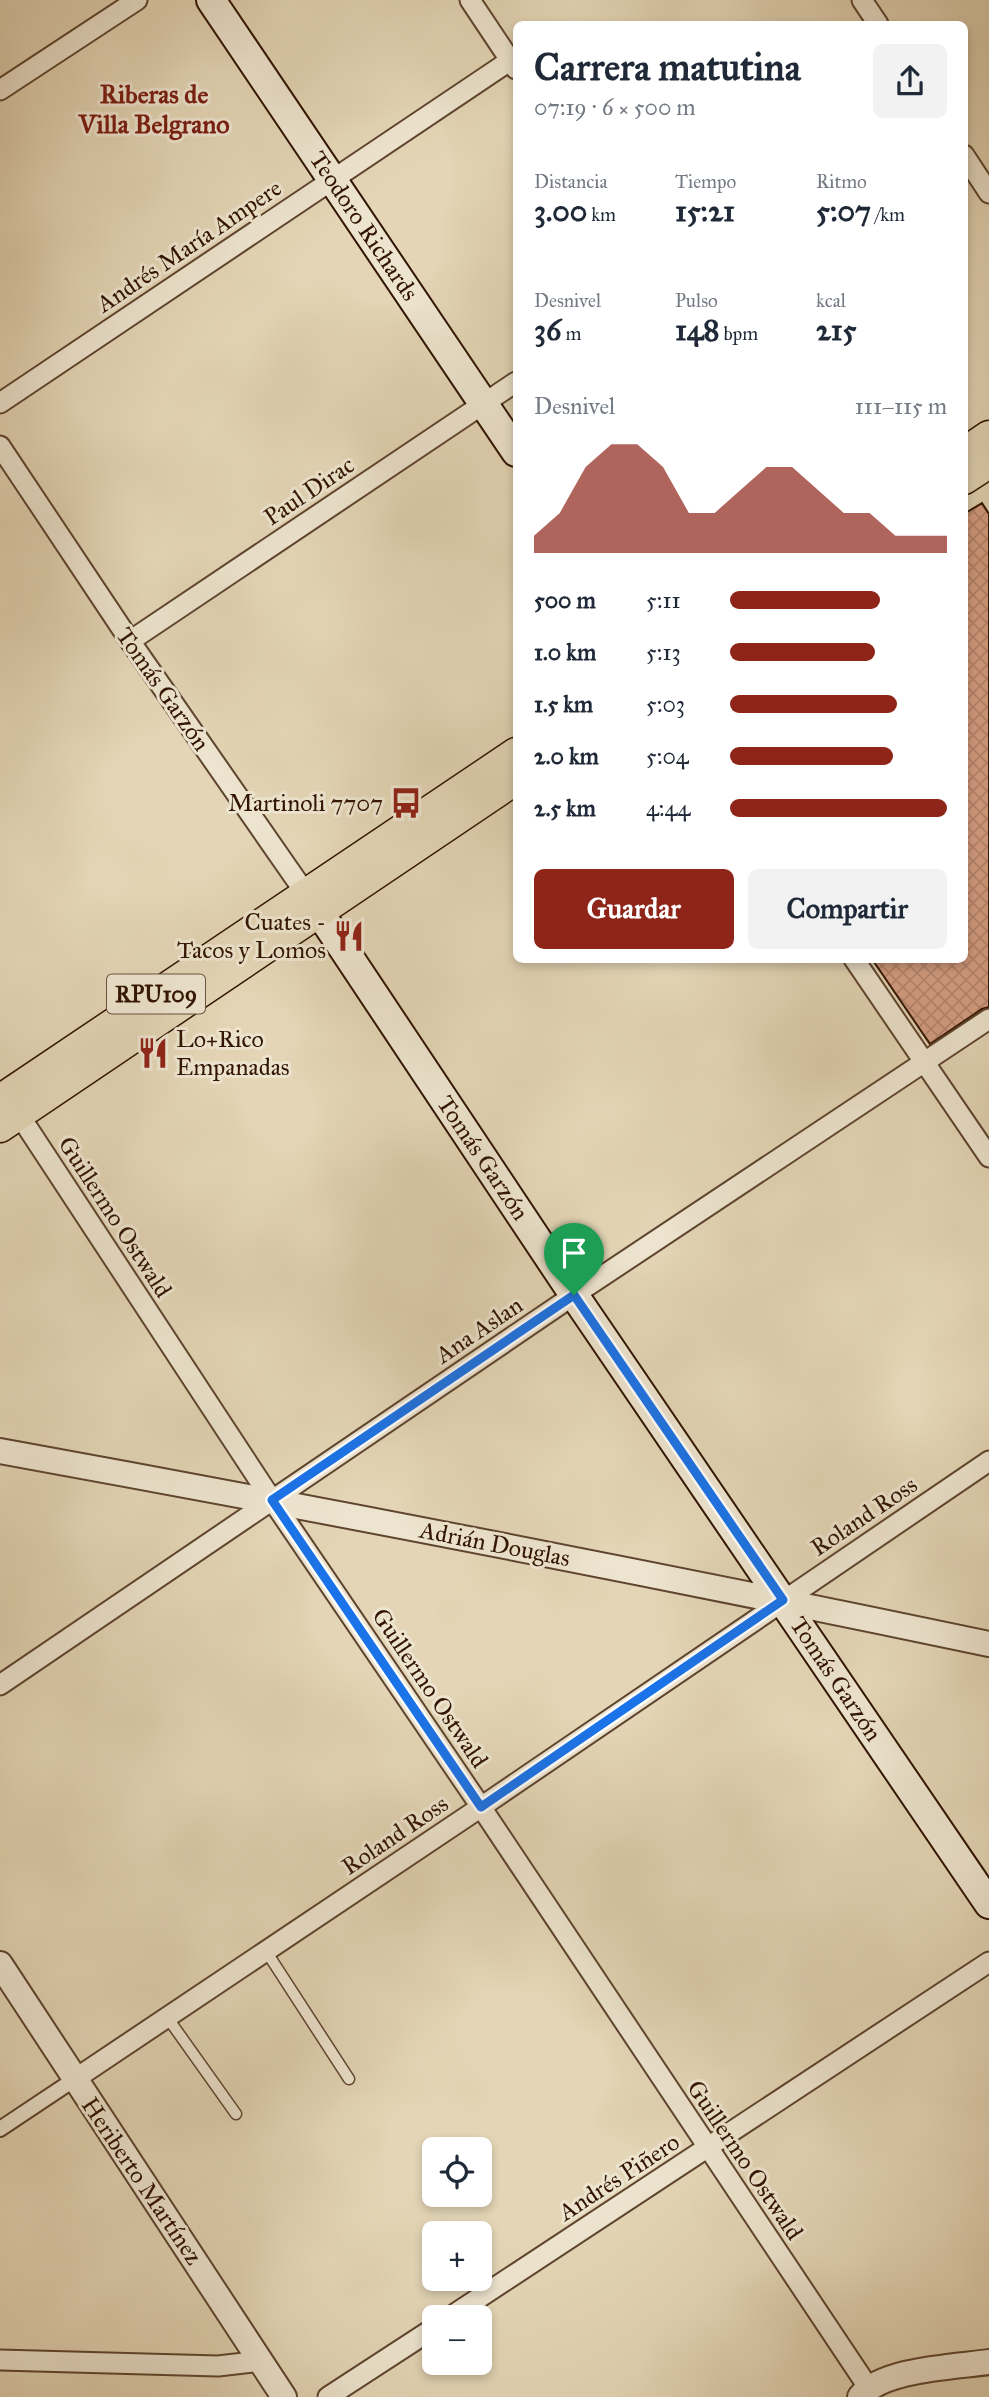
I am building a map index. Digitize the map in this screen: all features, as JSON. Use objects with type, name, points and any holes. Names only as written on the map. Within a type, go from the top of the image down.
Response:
[{"type":"main road","name":"Teodoro Richards","points":[[211,0],[513,448]]},
{"type":"main road","points":[[968,450],[989,436]]},
{"type":"main road","points":[[968,476],[989,463]]},
{"type":"main road","name":"RPU109","points":[[313,903],[513,755]]},
{"type":"main road","name":"RPU109","points":[[5,1104],[313,903],[513,781]]},
{"type":"main road","name":"Tomás Garzón","points":[[313,903],[574,1295],[989,1904]]},
{"type":"street","points":[[0,90],[137,0]]},
{"type":"street","points":[[470,0],[513,64]]},
{"type":"street","points":[[862,0],[876,21]]},
{"type":"street","name":"Andrés María Ampere","points":[[0,403],[333,180],[513,64]]},
{"type":"street","points":[[968,161],[989,193]]},
{"type":"street","name":"Paul Dirac","points":[[130,641],[513,384]]},
{"type":"street","name":"Tomás Garzón","points":[[0,446],[130,641],[313,903]]},
{"type":"street","points":[[857,963],[989,1157]]},
{"type":"street","name":"Ana Aslan","points":[[0,1685],[574,1295],[989,1019]]},
{"type":"street","name":"Guillermo Ostwald","points":[[5,1104],[481,1807],[864,2392]]},
{"type":"street","name":"Adrián Douglas","points":[[0,1451],[272,1500],[783,1600],[989,1644]]},
{"type":"street","name":"Roland Ross","points":[[0,2129],[481,1807],[989,1461]]},
{"type":"street","name":"Andrés Piñero","points":[[468,2305],[989,1962]]},
{"type":"street","name":"Heriberto Martínez","points":[[0,1964],[284,2397]]},
{"type":"street","points":[[328,2397],[422,2336]]},
{"type":"street","points":[[0,2360],[218,2366],[261,2361]]},
{"type":"street","points":[[864,2392],[892,2376],[989,2362]]},
{"type":"lane","points":[[266,1951],[349,2079]]},
{"type":"lane","points":[[167,2017],[236,2114]]},
{"type":"building","points":[[982,503],[989,514],[989,1007],[930,1044],[875,963],[968,963],[968,512]]},
{"type":"place","name":"Martinoli 7707","points":[[406,803]]},
{"type":"place","name":"Cuates - Tacos y Lomos","points":[[349,936]]},
{"type":"place","name":"Lo+Rico Empanadas","points":[[153,1053]]},
{"type":"district","name":"Riberas de Villa Belgrano","points":[[154,109]]},
{"type":"route","points":[[574,1295],[783,1600],[481,1807],[272,1500],[574,1295]]}]
